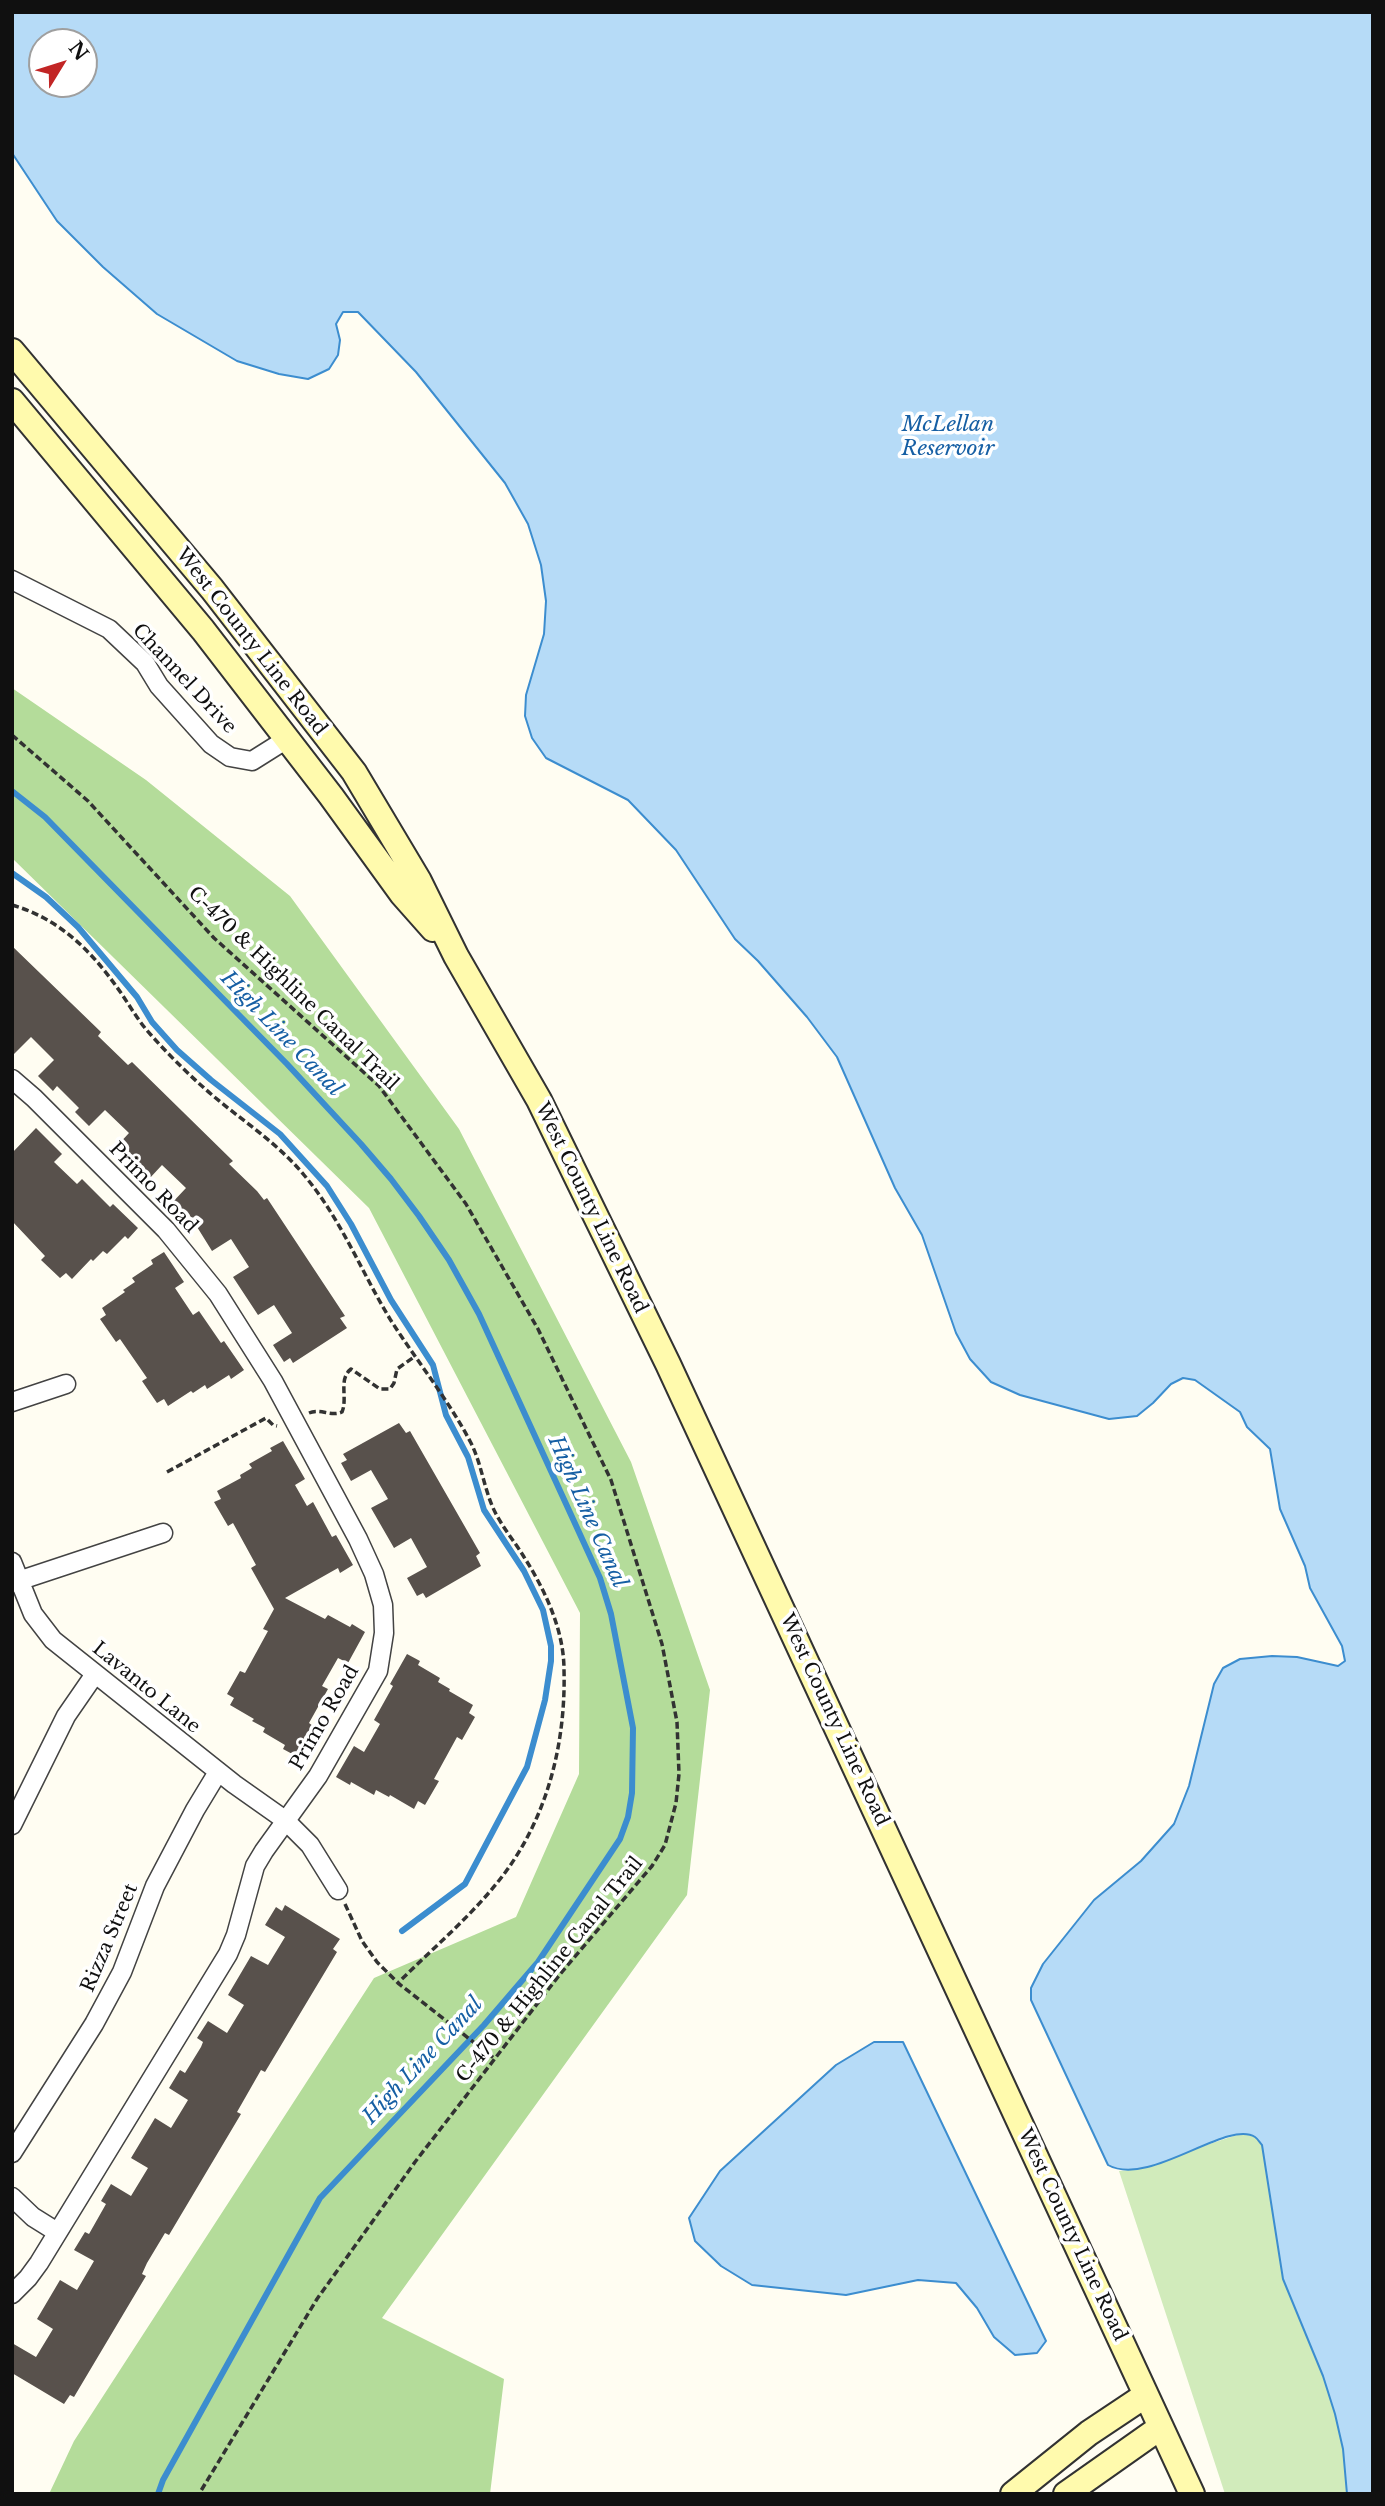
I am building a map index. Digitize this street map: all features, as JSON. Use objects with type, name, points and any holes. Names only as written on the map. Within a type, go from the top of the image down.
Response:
[{"type":"main road","name":"West County Line Road","points":[[12,351],[212,589],[354,772],[419,881],[456,956],[539,1100],[662,1352],[1192,2494]]},
{"type":"main road","name":"West County Line Road","points":[[12,401],[203,630],[288,739],[402,894],[456,956]]},
{"type":"main road","points":[[1013,2494],[1080,2440],[1146,2395]]},
{"type":"main road","points":[[1066,2494],[1161,2427]]},
{"type":"street","name":"Channel Drive","points":[[12,580],[109,629],[145,663],[159,686],[212,744],[230,757],[252,761],[288,739]]},
{"type":"street","name":"Primo Road","points":[[12,1079],[166,1230],[218,1294],[273,1381],[358,1539],[374,1574],[383,1605],[384,1633],[378,1671],[318,1776],[285,1820],[256,1866],[228,1954],[28,2278],[12,2294]]},
{"type":"street","points":[[12,1402],[66,1384]]},
{"type":"street","points":[[15,1582],[163,1533]]},
{"type":"street","name":"Lavanto Lane","points":[[12,1562],[15,1582],[33,1614],[53,1640],[218,1772],[285,1820],[310,1845],[338,1890]]},
{"type":"street","points":[[12,1825],[66,1716],[95,1674]]},
{"type":"street","name":"Rizza Street","points":[[12,2153],[94,2024],[122,1972],[155,1885],[218,1772]]},
{"type":"street","points":[[12,2197],[33,2217],[57,2232]]},
{"type":"path","name":"C-470 & Highline Canal Trail","points":[[12,735],[88,801],[214,938],[379,1086],[466,1204],[538,1329],[611,1480],[662,1644],[677,1722],[679,1774],[672,1824],[652,1866],[561,1973],[415,2162],[317,2300],[199,2494]]},
{"type":"path","points":[[12,905],[48,919],[74,938],[102,968],[157,1042],[204,1088],[272,1142],[318,1193],[342,1229],[392,1321],[469,1439],[496,1514],[531,1567],[551,1611],[564,1654],[564,1699],[558,1752],[540,1808],[520,1850],[499,1880],[474,1909],[398,1983]]},
{"type":"path","points":[[338,1890],[362,1941],[377,1962],[398,1983],[495,2059]]},
{"type":"green space","points":[[12,688],[146,780],[290,896],[459,1129],[631,1462],[710,1690],[687,1895],[382,2318],[504,2379],[490,2494],[49,2494],[74,2441],[374,1978],[516,1917],[579,1774],[580,1613],[369,1208],[12,858]]},
{"type":"green space","points":[[1240,2134],[1254,2136],[1262,2145],[1283,2279],[1323,2376],[1335,2414],[1343,2449],[1347,2494],[1225,2494],[1119,2171],[1130,2170]]},
{"type":"water","name":"McLellan Reservoir","points":[[12,12],[1373,12],[1373,2494],[1347,2494],[1343,2449],[1335,2414],[1323,2376],[1283,2279],[1262,2145],[1255,2137],[1242,2134],[1226,2137],[1144,2168],[1125,2170],[1108,2165],[1031,2000],[1031,1988],[1043,1964],[1094,1900],[1141,1861],[1174,1824],[1189,1786],[1214,1684],[1223,1668],[1240,1659],[1272,1656],[1297,1657],[1338,1666],[1345,1661],[1342,1646],[1310,1588],[1305,1566],[1280,1509],[1270,1449],[1247,1427],[1240,1412],[1195,1380],[1183,1378],[1171,1384],[1137,1416],[1109,1419],[1020,1395],[991,1382],[970,1359],[956,1333],[922,1235],[895,1188],[837,1057],[807,1017],[735,939],[676,850],[628,800],[546,758],[532,738],[525,716],[526,695],[544,634],[546,601],[541,565],[528,524],[505,483],[416,372],[358,312],[343,312],[336,324],[340,340],[338,355],[329,369],[308,379],[279,374],[237,361],[157,314],[103,267],[57,221],[12,153]]},
{"type":"water","points":[[874,2042],[903,2042],[1046,2341],[1037,2353],[1015,2355],[994,2337],[977,2308],[956,2283],[918,2280],[846,2295],[752,2285],[721,2266],[695,2241],[689,2218],[720,2171],[836,2065]]},
{"type":"building","points":[[12,946],[101,1032],[98,1036],[128,1065],[132,1062],[233,1161],[229,1164],[264,1200],[267,1198],[345,1316],[340,1318],[347,1328],[293,1363],[290,1358],[284,1362],[273,1345],[292,1333],[274,1305],[258,1315],[233,1277],[249,1267],[231,1239],[212,1251],[189,1214],[184,1219],[170,1205],[186,1188],[162,1165],[149,1179],[116,1147],[129,1133],[105,1110],[89,1126],[75,1112],[79,1108],[57,1086],[53,1091],[38,1076],[54,1060],[31,1037],[12,1056]]},
{"type":"building","points":[[36,1128],[62,1154],[54,1162],[77,1184],[82,1179],[110,1207],[113,1204],[138,1228],[128,1239],[125,1236],[107,1254],[103,1251],[93,1261],[91,1259],[72,1279],[66,1273],[60,1278],[41,1260],[45,1256],[12,1221],[12,1153]]},
{"type":"building","points":[[164,1252],[184,1282],[175,1288],[193,1315],[199,1311],[244,1370],[231,1379],[229,1375],[207,1389],[205,1385],[193,1393],[191,1391],[168,1406],[164,1399],[157,1403],[142,1381],[147,1378],[120,1339],[116,1342],[100,1319],[106,1315],[102,1308],[125,1292],[123,1290],[135,1282],[132,1278],[153,1264],[151,1260]]},
{"type":"building","points":[[399,1423],[406,1433],[410,1431],[480,1553],[476,1556],[481,1566],[426,1598],[423,1593],[417,1596],[407,1578],[427,1567],[411,1538],[394,1548],[371,1508],[388,1499],[371,1470],[351,1481],[341,1463],[347,1460],[343,1454]]},
{"type":"building","points":[[283,1441],[305,1479],[295,1485],[307,1506],[313,1502],[332,1537],[336,1535],[353,1565],[340,1573],[338,1568],[285,1598],[325,1619],[328,1615],[365,1632],[348,1663],[338,1658],[322,1686],[328,1689],[309,1723],[313,1726],[296,1756],[283,1749],[285,1745],[263,1732],[265,1728],[252,1721],[254,1719],[230,1705],[234,1698],[227,1694],[240,1671],[245,1673],[268,1631],[263,1629],[274,1609],[251,1568],[256,1565],[233,1523],[228,1526],[214,1502],[221,1499],[217,1491],[241,1478],[240,1475],[252,1468],[249,1464],[272,1451],[270,1448]]},
{"type":"building","points":[[407,1654],[420,1661],[418,1665],[440,1678],[438,1682],[450,1689],[449,1691],[473,1705],[469,1713],[475,1717],[462,1740],[457,1737],[434,1779],[439,1781],[425,1805],[418,1801],[414,1809],[390,1795],[389,1797],[376,1790],[374,1795],[336,1777],[354,1746],[364,1752],[380,1724],[374,1720]]},
{"type":"building","points":[[285,1905],[340,1939],[333,1949],[337,1952],[265,2072],[261,2070],[237,2112],[241,2114],[169,2235],[165,2233],[147,2263],[142,2274],[146,2276],[74,2397],[70,2395],[64,2404],[12,2373],[12,2343],[36,2357],[53,2329],[37,2319],[60,2280],[77,2290],[94,2261],[74,2250],[85,2232],[89,2234],[106,2204],[101,2201],[111,2184],[131,2196],[148,2168],[131,2158],[155,2118],[171,2128],[188,2100],[169,2088],[180,2070],[185,2073],[201,2047],[203,2042],[197,2038],[208,2021],[227,2033],[244,2005],[228,1995],[251,1956],[268,1965],[285,1937],[265,1925],[276,1907],[282,1911]]},
{"type":"waterway","name":"High Line Canal","points":[[12,791],[45,817],[287,1064],[391,1179],[449,1260],[479,1314],[600,1578],[611,1614],[633,1728],[632,1793],[628,1817],[620,1839],[538,1962],[484,2025],[320,2198],[163,2480],[158,2494]]},
{"type":"waterway","points":[[12,873],[46,897],[78,927],[177,1050],[280,1134],[327,1186],[351,1224],[391,1300],[433,1365],[446,1415],[468,1457],[484,1510],[524,1571],[543,1610],[551,1646],[551,1661],[545,1700],[527,1767],[465,1884],[402,1931]]}]
